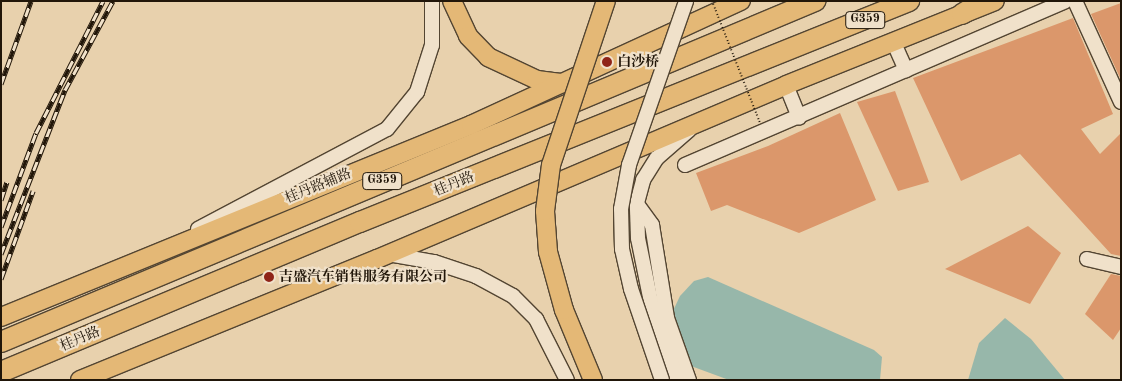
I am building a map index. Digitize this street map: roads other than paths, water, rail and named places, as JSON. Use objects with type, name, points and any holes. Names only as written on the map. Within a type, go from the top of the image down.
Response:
[{"type":"highway","name":"桂丹路","points":[[1,342],[815,1]]},
{"type":"highway","name":"桂丹路","points":[[1,372],[360,222],[910,1]]},
{"type":"highway","points":[[962,14],[984,1]]},
{"type":"main road","points":[[452,1],[468,36],[488,57],[537,80],[564,83]]},
{"type":"main road","points":[[593,380],[564,310],[548,252],[545,212],[551,165],[606,1]]},
{"type":"main road","name":"桂丹路辅路","points":[[1,317],[155,252],[471,125],[741,1]]},
{"type":"main road","points":[[80,380],[388,254],[735,106],[995,1]]},
{"type":"street","points":[[155,252],[388,129],[417,92],[432,45],[432,1]]},
{"type":"street","points":[[662,380],[631,289],[622,249],[621,209],[629,165],[686,1]]},
{"type":"street","points":[[685,165],[799,118],[1065,1]]},
{"type":"street","points":[[1075,1],[1121,102]]},
{"type":"street","points":[[893,41],[906,70]]},
{"type":"street","points":[[786,85],[799,118]]},
{"type":"street","points":[[678,380],[651,302],[638,238],[637,204],[643,180],[656,158],[699,121]]},
{"type":"street","points":[[637,204],[652,226],[666,318],[689,380]]},
{"type":"street","points":[[388,254],[442,265],[476,276],[513,296],[536,319],[566,380]]},
{"type":"street","points":[[1087,259],[1121,267]]},
{"type":"railway","points":[[1,84],[31,1]]},
{"type":"railway","points":[[1,227],[36,133],[103,1]]},
{"type":"railway","points":[[1,254],[65,90],[113,1]]},
{"type":"railway","points":[[1,200],[7,182]]},
{"type":"railway","points":[[1,279],[33,191]]},
{"type":"place","name":"白沙桥","points":[[607,62]]},
{"type":"place","name":"吉盛汽车销售服务有限公司","points":[[269,277]]}]
